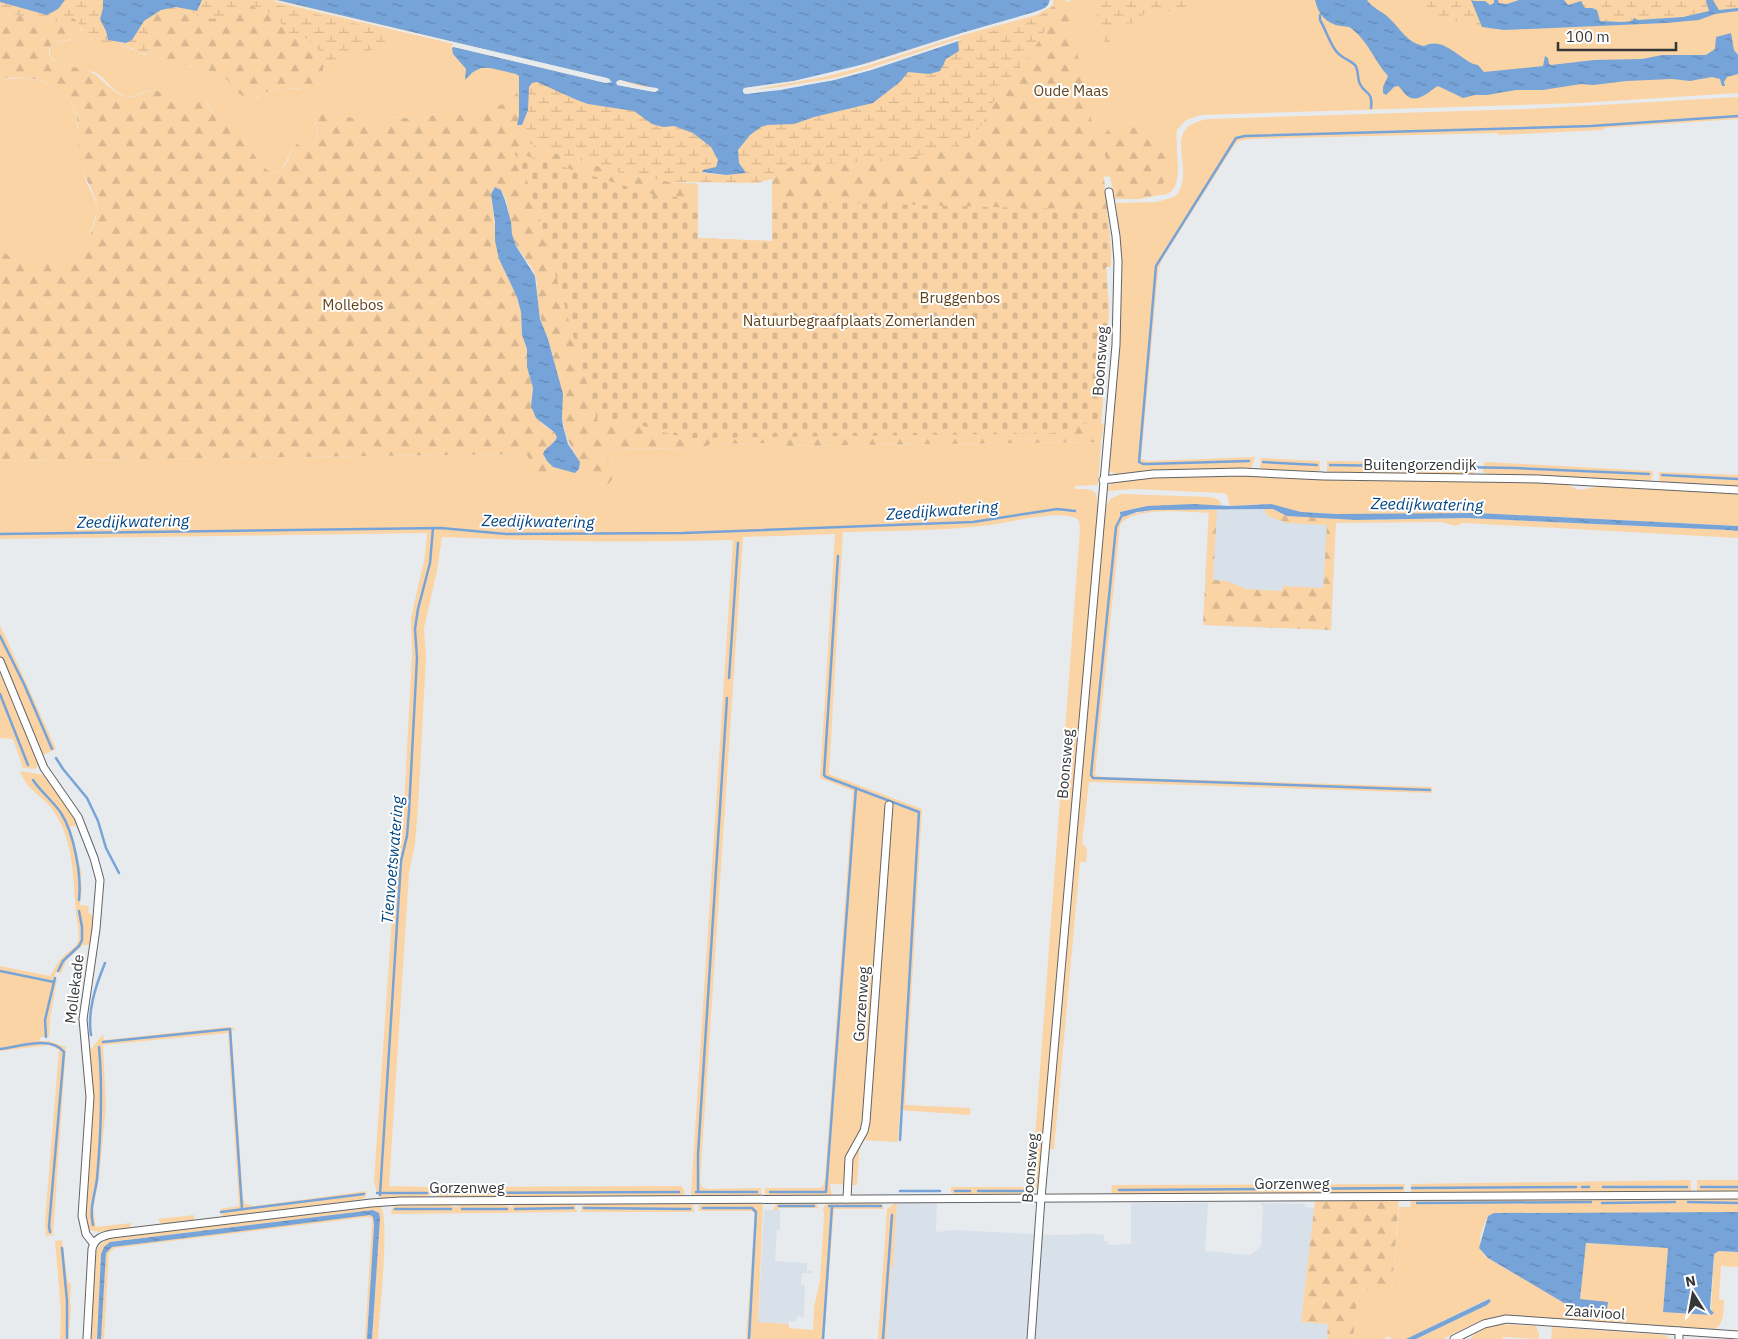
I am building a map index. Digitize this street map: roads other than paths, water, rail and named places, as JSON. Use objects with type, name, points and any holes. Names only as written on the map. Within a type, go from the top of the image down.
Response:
[{"type":"street","name":"Boonsweg","points":[[1031,1339],[1041,1198],[1113,382],[1118,298],[1117,248],[1109,192]]},
{"type":"street","name":"Buitengorzendijk","points":[[1103,480],[1153,474],[1242,472],[1339,477],[1538,479],[1738,490]]},
{"type":"street","name":"Mollekade","points":[[0,661],[42,763],[78,817],[94,858],[100,880],[96,929],[83,1019],[90,1097],[82,1216],[86,1234],[93,1244]]},
{"type":"street","name":"Gorzenweg","points":[[846,1199],[849,1158],[864,1130],[866,1122],[889,806]]},
{"type":"street","name":"Gorzenweg","points":[[93,1244],[98,1238],[112,1234],[371,1203],[1738,1195]]},
{"type":"street","points":[[87,1339],[90,1262],[93,1244]]},
{"type":"street","name":"Zaaiviool","points":[[1457,1338],[1484,1324],[1506,1319],[1679,1335],[1738,1335]]},
{"type":"water","points":[[0,0],[65,0],[58,9],[47,15],[0,2]]},
{"type":"water","points":[[103,0],[202,0],[197,11],[176,7],[161,10],[144,21],[132,40],[126,43],[108,40],[100,19]]},
{"type":"water","points":[[277,0],[1050,0],[1047,7],[1040,10],[851,68],[794,81],[744,88],[745,94],[834,80],[871,70],[958,41],[959,51],[946,59],[940,71],[929,74],[908,72],[901,81],[873,103],[814,117],[794,124],[761,127],[750,135],[738,150],[739,163],[746,173],[726,175],[702,172],[703,170],[716,167],[718,160],[711,147],[693,133],[674,126],[663,127],[652,124],[634,111],[588,104],[537,82],[532,83],[529,87],[528,110],[522,125],[517,125],[519,116],[519,76],[490,68],[481,68],[473,72],[465,80],[466,69],[453,54],[452,48],[606,83],[610,79]],"holes":[[[620,80],[658,89],[656,92],[617,85],[617,81]]]},
{"type":"water","points":[[1315,0],[1367,0],[1389,18],[1413,42],[1424,46],[1439,44],[1478,65],[1484,72],[1543,66],[1545,56],[1551,65],[1594,60],[1642,59],[1662,55],[1706,55],[1715,49],[1716,37],[1731,33],[1734,50],[1738,55],[1738,74],[1727,77],[1724,82],[1725,86],[1722,86],[1720,79],[1712,77],[1690,81],[1672,79],[1626,81],[1594,85],[1581,84],[1543,90],[1516,90],[1463,98],[1438,86],[1423,96],[1414,99],[1406,95],[1398,86],[1394,87],[1386,95],[1383,93],[1383,87],[1388,76],[1363,39],[1351,28],[1327,21],[1318,10]]},
{"type":"water","points":[[1471,0],[1485,1],[1490,5],[1494,3],[1494,0],[1507,4],[1519,0],[1564,0],[1568,5],[1581,1],[1585,8],[1597,10],[1600,21],[1616,22],[1632,21],[1634,18],[1638,20],[1683,17],[1709,11],[1706,0],[1713,0],[1719,10],[1738,8],[1738,11],[1715,14],[1699,20],[1666,23],[1504,30],[1482,27]]},
{"type":"water","points":[[495,187],[501,190],[505,200],[516,246],[535,276],[540,319],[548,339],[563,394],[563,426],[568,444],[580,462],[579,469],[575,473],[553,467],[543,454],[557,437],[554,432],[536,418],[531,406],[533,388],[527,367],[527,349],[522,335],[521,312],[517,297],[499,259],[495,241],[495,222],[491,194]]},
{"type":"water","points":[[1193,504],[1230,506],[1271,504],[1301,512],[1337,514],[1478,513],[1738,526],[1738,531],[1466,518],[1356,520],[1287,516],[1273,509],[1154,510],[1137,512],[1123,517],[1120,514],[1120,512],[1147,506]]},
{"type":"water","points":[[373,1210],[379,1213],[380,1218],[372,1339],[367,1339],[374,1225],[373,1217],[370,1215],[112,1247],[106,1253],[101,1339],[97,1339],[101,1254],[104,1247],[110,1242]]},
{"type":"water","points":[[1738,1212],[1738,1252],[1719,1251],[1714,1254],[1710,1309],[1714,1313],[1711,1315],[1663,1312],[1668,1248],[1586,1243],[1580,1299],[1608,1302],[1607,1309],[1569,1306],[1488,1258],[1479,1248],[1488,1216],[1494,1213]]},
{"type":"water","points":[[1489,1299],[1491,1301],[1487,1305],[1416,1339],[1406,1339]]},
{"type":"waterway","points":[[1320,15],[1320,20],[1336,51],[1355,65],[1360,84],[1370,95],[1371,108]]},
{"type":"waterway","points":[[1249,461],[1148,464],[1139,462],[1156,266],[1236,138],[1245,136],[1591,126],[1738,116]]},
{"type":"waterway","points":[[1263,462],[1317,465]]},
{"type":"waterway","points":[[1330,465],[1515,468],[1649,474]]},
{"type":"waterway","points":[[1662,475],[1738,479]]},
{"type":"waterway","name":"Zeedijkwatering","points":[[0,534],[441,528],[506,534],[683,533],[973,522],[1057,509],[1075,511]]},
{"type":"waterway","points":[[1122,515],[1116,527],[1091,775],[1093,778],[1430,790]]},
{"type":"waterway","name":"Tienvoetswatering","points":[[380,1195],[401,861],[407,836],[409,811],[417,658],[415,629],[418,609],[430,563],[433,528]]},
{"type":"waterway","points":[[729,678],[738,543]]},
{"type":"waterway","points":[[838,556],[824,775],[919,812],[900,1140]]},
{"type":"waterway","points":[[0,636],[24,684],[52,749]]},
{"type":"waterway","points":[[0,694],[28,765]]},
{"type":"waterway","points":[[698,1192],[698,1154],[727,698]]},
{"type":"waterway","points":[[56,758],[87,798],[98,821],[106,848],[119,873]]},
{"type":"waterway","points":[[33,780],[66,821],[78,867],[79,900]]},
{"type":"waterway","points":[[770,1192],[826,1192],[856,788]]},
{"type":"waterway","points":[[58,971],[63,961],[79,946],[82,940],[79,911]]},
{"type":"waterway","points":[[91,1035],[91,1007],[105,963]]},
{"type":"waterway","points":[[0,971],[54,982],[55,978]]},
{"type":"waterway","points":[[46,1037],[45,1020],[54,982]]},
{"type":"waterway","points":[[103,1042],[230,1029],[242,1209]]},
{"type":"waterway","points":[[0,1049],[43,1043],[51,1044],[64,1052],[50,1232]]},
{"type":"waterway","points":[[93,1225],[92,1208],[100,1146],[101,1080],[99,1047]]},
{"type":"waterway","points":[[1412,1188],[1576,1187]]},
{"type":"waterway","points":[[1582,1187],[1589,1187]]},
{"type":"waterway","points":[[1603,1187],[1687,1187]]},
{"type":"waterway","points":[[1701,1187],[1738,1187]]},
{"type":"waterway","points":[[1119,1190],[1402,1188]]},
{"type":"waterway","points":[[900,1191],[940,1191]]},
{"type":"waterway","points":[[955,1191],[970,1191]]},
{"type":"waterway","points":[[978,1191],[1031,1191]]},
{"type":"waterway","points":[[441,1193],[679,1192]]},
{"type":"waterway","points":[[696,1192],[757,1192]]},
{"type":"waterway","points":[[377,1193],[427,1193]]},
{"type":"waterway","points":[[221,1212],[364,1194]]},
{"type":"waterway","points":[[1417,1203],[1591,1202]]},
{"type":"waterway","points":[[1602,1203],[1675,1202]]},
{"type":"waterway","points":[[1688,1202],[1738,1203]]},
{"type":"waterway","points":[[779,1206],[814,1206]]},
{"type":"waterway","points":[[829,1206],[881,1206]]},
{"type":"waterway","points":[[823,1339],[832,1206]]},
{"type":"waterway","points":[[515,1209],[573,1208]]},
{"type":"waterway","points":[[584,1208],[690,1209]]},
{"type":"waterway","points":[[703,1208],[752,1208],[756,1212],[749,1339]]},
{"type":"waterway","points":[[395,1209],[451,1209]]},
{"type":"waterway","points":[[462,1209],[507,1209]]},
{"type":"waterway","points":[[883,1339],[892,1215]]},
{"type":"waterway","points":[[62,1248],[67,1301],[67,1339]]},
{"type":"park label","name":"Oude Maas","points":[[1071,90]]},
{"type":"park label","name":"Bruggenbos","points":[[960,297]]},
{"type":"park label","name":"Mollebos","points":[[353,304]]},
{"type":"park label","name":"Natuurbegraafplaats Zomerlanden","points":[[859,320]]}]
